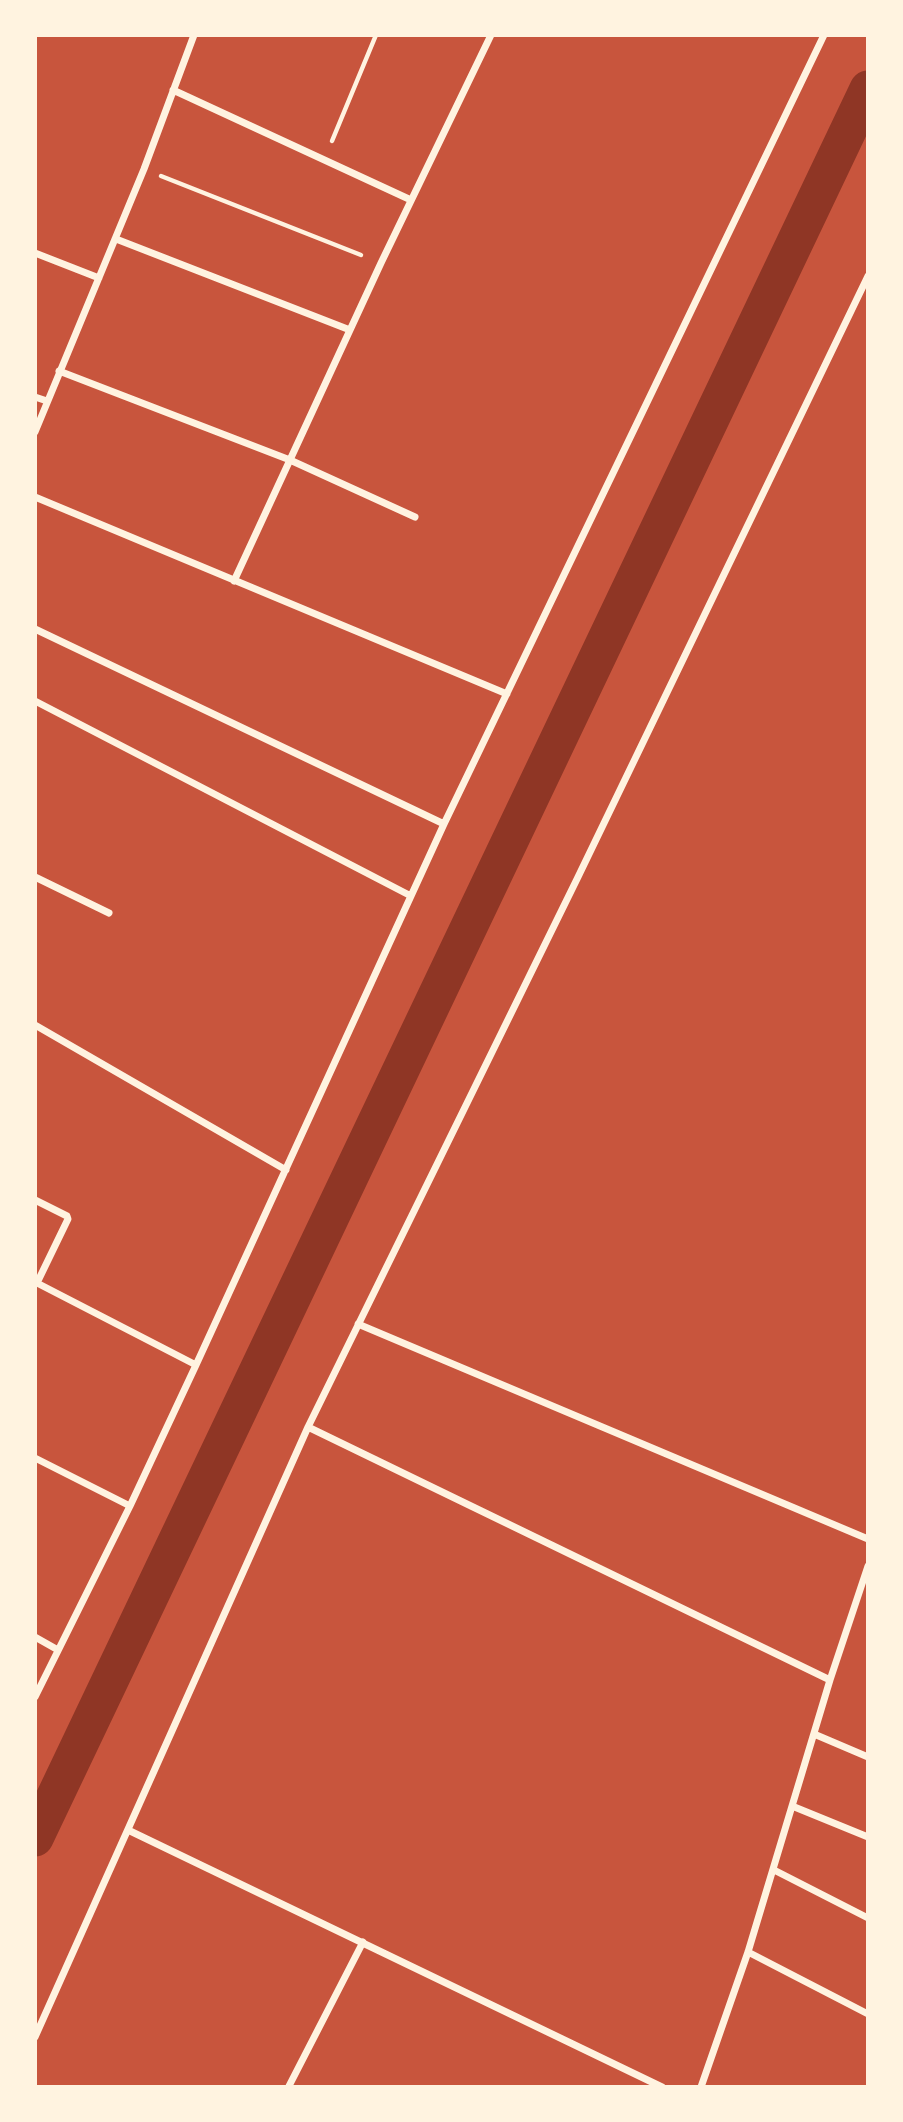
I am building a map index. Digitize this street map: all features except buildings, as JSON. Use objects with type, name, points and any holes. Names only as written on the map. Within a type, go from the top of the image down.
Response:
[{"type":"street","points":[[35,432],[116,239],[194,35]]},
{"type":"street","points":[[234,580],[381,263],[491,35]]},
{"type":"street","points":[[35,1697],[196,1366],[444,824],[824,35]]},
{"type":"street","points":[[173,90],[411,200]]},
{"type":"street","points":[[116,239],[351,330]]},
{"type":"street","points":[[35,253],[99,278]]},
{"type":"street","points":[[35,2037],[308,1427],[868,276]]},
{"type":"street","points":[[60,371],[290,460],[415,517]]},
{"type":"street","points":[[35,397],[47,401]]},
{"type":"street","points":[[35,497],[507,694]]},
{"type":"street","points":[[35,629],[444,824]]},
{"type":"street","points":[[35,701],[411,896]]},
{"type":"street","points":[[35,877],[109,913]]},
{"type":"street","points":[[35,1024],[286,1170]]},
{"type":"street","points":[[35,1200],[67,1216],[68,1219],[37,1283],[196,1366]]},
{"type":"street","points":[[358,1324],[868,1539]]},
{"type":"street","points":[[308,1427],[830,1680]]},
{"type":"street","points":[[35,1458],[130,1506]]},
{"type":"street","points":[[701,2087],[748,1952],[830,1680],[868,1566]]},
{"type":"street","points":[[35,1637],[58,1650]]},
{"type":"street","points":[[814,1734],[868,1757]]},
{"type":"street","points":[[792,1806],[868,1837]]},
{"type":"street","points":[[128,1829],[663,2087]]},
{"type":"street","points":[[774,1870],[868,1918]]},
{"type":"street","points":[[289,2087],[363,1942]]},
{"type":"street","points":[[748,1952],[868,2014]]},
{"type":"path","points":[[324,160],[376,35]]},
{"type":"path","points":[[144,169],[381,263]]},
{"type":"waterway","points":[[35,1838],[868,89]]}]
